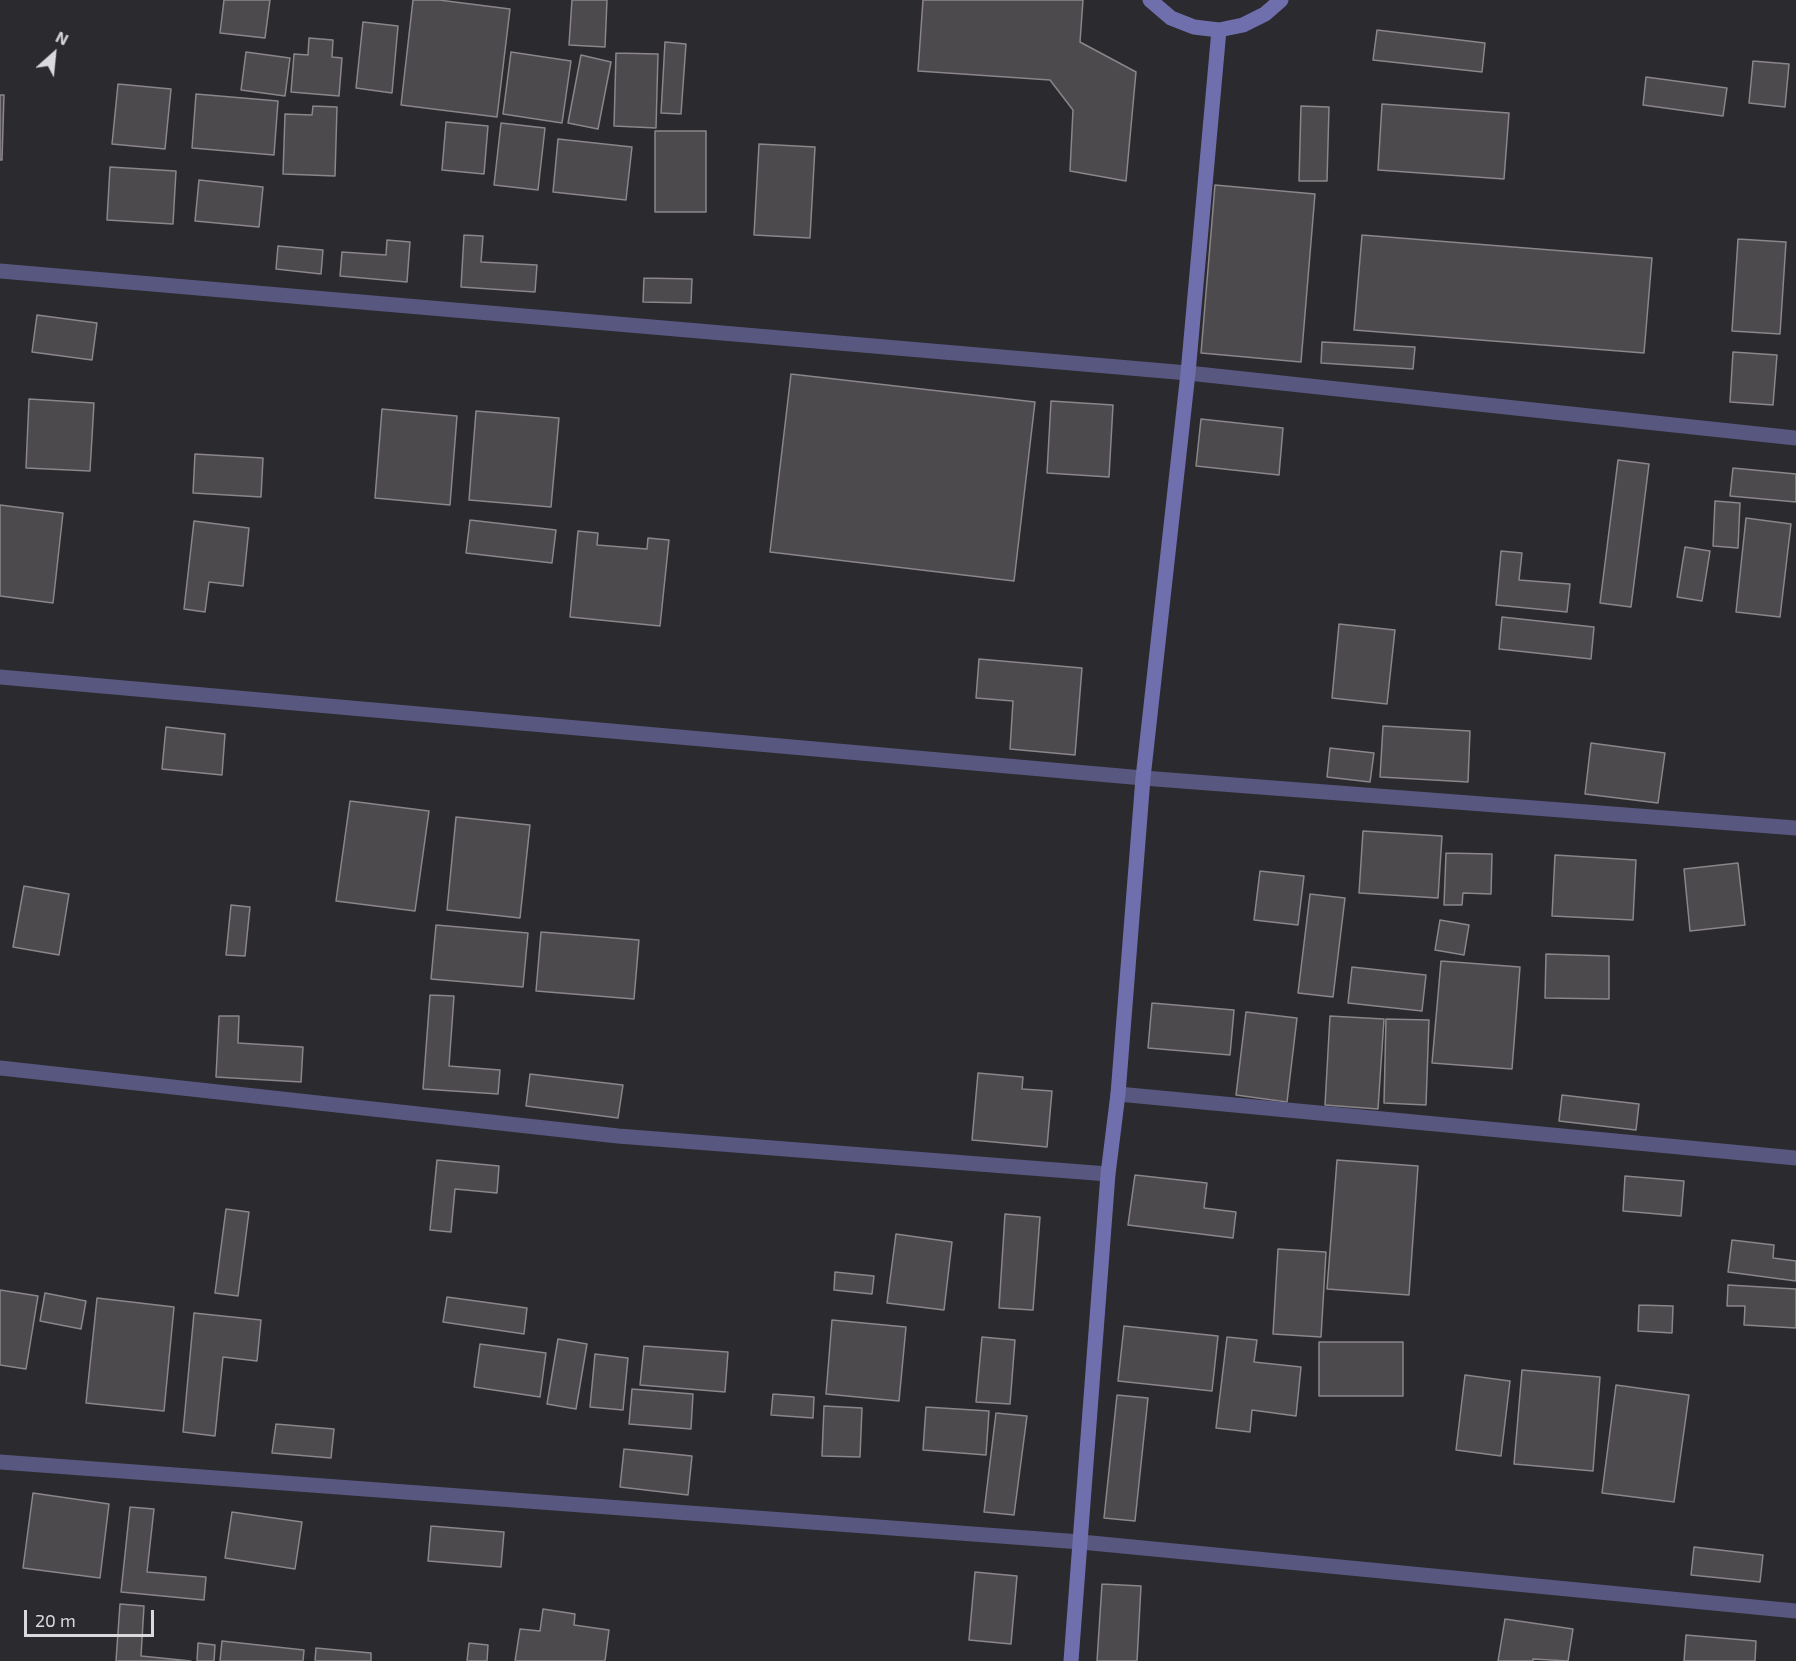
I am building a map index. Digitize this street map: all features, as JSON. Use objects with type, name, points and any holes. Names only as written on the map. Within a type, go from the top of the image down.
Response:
[{"type":"main road","points":[[1150,0],[1172,18],[1194,27],[1219,30],[1243,25],[1265,14],[1281,0]]},
{"type":"main road","points":[[1071,1661],[1108,1174],[1118,1094],[1143,778],[1188,373],[1219,30]]},
{"type":"street","points":[[0,271],[1188,373],[1796,438]]},
{"type":"street","points":[[0,677],[1143,778],[1796,828]]},
{"type":"street","points":[[0,1068],[618,1136],[1108,1174]]},
{"type":"street","points":[[1118,1094],[1796,1158]]},
{"type":"street","points":[[0,1462],[1081,1542],[1796,1611]]},
{"type":"building","points":[[224,0],[270,0],[265,38],[220,33]]},
{"type":"building","points":[[413,0],[439,0],[510,9],[497,117],[401,105]]},
{"type":"building","points":[[572,0],[607,0],[605,47],[569,45]]},
{"type":"building","points":[[923,0],[1083,0],[1080,42],[1136,72],[1126,181],[1070,171],[1073,110],[1050,80],[918,71]]},
{"type":"building","points":[[363,22],[398,26],[392,93],[356,88]]},
{"type":"building","points":[[1377,30],[1485,43],[1482,72],[1373,60]]},
{"type":"building","points":[[309,38],[333,40],[332,57],[342,58],[339,96],[291,92],[294,54],[308,55]]},
{"type":"building","points":[[665,42],[686,44],[681,114],[661,113]]},
{"type":"building","points":[[246,52],[290,58],[285,96],[241,90]]},
{"type":"building","points":[[511,52],[571,61],[562,123],[503,114]]},
{"type":"building","points":[[616,53],[658,54],[656,128],[614,126]]},
{"type":"building","points":[[581,55],[611,62],[598,129],[568,123]]},
{"type":"building","points":[[1753,61],[1789,64],[1785,107],[1749,103]]},
{"type":"building","points":[[1646,77],[1727,88],[1723,116],[1643,105]]},
{"type":"building","points":[[118,84],[171,89],[165,149],[112,144]]},
{"type":"building","points":[[196,94],[278,101],[274,155],[192,148]]},
{"type":"building","points":[[0,95],[4,95],[2,160],[0,160]]},
{"type":"building","points":[[1382,104],[1509,113],[1504,179],[1378,170]]},
{"type":"building","points":[[313,106],[337,107],[335,176],[283,174],[285,114],[312,115]]},
{"type":"building","points":[[1301,106],[1329,107],[1327,181],[1299,181]]},
{"type":"building","points":[[446,122],[488,126],[484,174],[442,170]]},
{"type":"building","points":[[501,123],[545,128],[538,190],[494,185]]},
{"type":"building","points":[[655,131],[706,131],[706,212],[655,212]]},
{"type":"building","points":[[558,139],[632,147],[626,200],[553,192]]},
{"type":"building","points":[[759,144],[815,147],[810,238],[754,235]]},
{"type":"building","points":[[110,167],[176,171],[173,224],[107,220]]},
{"type":"building","points":[[199,180],[263,187],[259,227],[195,221]]},
{"type":"building","points":[[1215,185],[1315,194],[1301,362],[1201,353]]},
{"type":"building","points":[[464,235],[483,236],[481,262],[537,265],[535,292],[461,287]]},
{"type":"building","points":[[1362,235],[1652,258],[1644,353],[1354,330]]},
{"type":"building","points":[[1738,239],[1786,242],[1780,334],[1732,331]]},
{"type":"building","points":[[387,240],[410,242],[407,282],[340,276],[342,252],[386,255]]},
{"type":"building","points":[[278,246],[323,250],[321,274],[276,269]]},
{"type":"building","points":[[644,278],[692,279],[691,303],[643,302]]},
{"type":"building","points":[[37,315],[97,323],[92,360],[32,352]]},
{"type":"building","points":[[1322,342],[1415,347],[1413,369],[1321,363]]},
{"type":"building","points":[[1733,352],[1777,355],[1773,405],[1730,402]]},
{"type":"building","points":[[791,374],[1035,402],[1014,581],[770,552]]},
{"type":"building","points":[[29,399],[94,403],[90,471],[26,468]]},
{"type":"building","points":[[1051,401],[1113,405],[1109,477],[1047,473]]},
{"type":"building","points":[[382,409],[457,416],[450,505],[375,498]]},
{"type":"building","points":[[476,411],[559,418],[551,507],[469,500]]},
{"type":"building","points":[[1201,419],[1283,428],[1279,475],[1196,466]]},
{"type":"building","points":[[195,454],[263,458],[261,497],[193,493]]},
{"type":"building","points":[[1618,460],[1649,464],[1631,607],[1600,603]]},
{"type":"building","points":[[1733,468],[1796,474],[1796,502],[1730,496]]},
{"type":"building","points":[[1715,501],[1740,503],[1738,548],[1713,546]]},
{"type":"building","points":[[0,505],[63,513],[53,603],[0,596]]},
{"type":"building","points":[[1746,518],[1791,524],[1780,617],[1736,612]]},
{"type":"building","points":[[470,520],[556,530],[552,563],[466,553]]},
{"type":"building","points":[[194,521],[249,528],[243,586],[209,582],[205,612],[184,609]]},
{"type":"building","points":[[578,531],[598,533],[597,545],[647,549],[648,538],[669,540],[660,626],[570,617]]},
{"type":"building","points":[[1685,547],[1710,551],[1702,601],[1677,597]]},
{"type":"building","points":[[1501,551],[1522,553],[1519,580],[1570,584],[1567,612],[1496,605]]},
{"type":"building","points":[[1502,617],[1594,627],[1591,659],[1499,649]]},
{"type":"building","points":[[1339,624],[1395,630],[1387,704],[1332,698]]},
{"type":"building","points":[[979,659],[1082,668],[1075,755],[1010,749],[1013,701],[976,698]]},
{"type":"building","points":[[1383,726],[1470,731],[1468,782],[1380,777]]},
{"type":"building","points":[[166,727],[225,734],[222,775],[162,769]]},
{"type":"building","points":[[1591,743],[1665,753],[1658,803],[1585,794]]},
{"type":"building","points":[[1330,748],[1374,753],[1370,782],[1327,777]]},
{"type":"building","points":[[350,801],[429,811],[415,911],[336,901]]},
{"type":"building","points":[[456,817],[530,825],[520,918],[447,910]]},
{"type":"building","points":[[1363,831],[1442,836],[1438,898],[1359,893]]},
{"type":"building","points":[[1446,853],[1492,854],[1491,894],[1463,893],[1462,905],[1444,905]]},
{"type":"building","points":[[1555,855],[1636,860],[1633,920],[1552,916]]},
{"type":"building","points":[[1738,863],[1745,925],[1690,931],[1684,869]]},
{"type":"building","points":[[1260,871],[1304,876],[1298,925],[1254,920]]},
{"type":"building","points":[[24,886],[69,894],[59,955],[13,947]]},
{"type":"building","points":[[1310,894],[1345,898],[1333,997],[1298,993]]},
{"type":"building","points":[[231,905],[250,907],[245,956],[226,955]]},
{"type":"building","points":[[1440,920],[1469,925],[1464,955],[1435,950]]},
{"type":"building","points":[[436,925],[528,933],[523,987],[431,979]]},
{"type":"building","points":[[541,932],[639,940],[634,999],[536,991]]},
{"type":"building","points":[[1546,954],[1609,956],[1609,999],[1545,998]]},
{"type":"building","points":[[1441,961],[1520,967],[1512,1069],[1432,1063]]},
{"type":"building","points":[[1352,967],[1426,975],[1422,1011],[1348,1003]]},
{"type":"building","points":[[430,995],[454,996],[449,1066],[500,1070],[498,1094],[423,1089]]},
{"type":"building","points":[[1152,1003],[1234,1010],[1230,1055],[1148,1048]]},
{"type":"building","points":[[1246,1012],[1297,1018],[1287,1102],[1236,1095]]},
{"type":"building","points":[[219,1016],[239,1016],[238,1043],[303,1047],[301,1082],[216,1077]]},
{"type":"building","points":[[1330,1016],[1384,1019],[1378,1109],[1325,1105]]},
{"type":"building","points":[[1386,1019],[1429,1020],[1426,1105],[1384,1103]]},
{"type":"building","points":[[978,1073],[1023,1077],[1022,1089],[1052,1091],[1047,1147],[972,1140]]},
{"type":"building","points":[[530,1074],[623,1085],[618,1118],[526,1106]]},
{"type":"building","points":[[1562,1095],[1639,1104],[1636,1130],[1559,1121]]},
{"type":"building","points":[[437,1160],[499,1166],[497,1193],[455,1189],[451,1232],[430,1230]]},
{"type":"building","points":[[1337,1160],[1418,1166],[1409,1295],[1327,1289]]},
{"type":"building","points":[[1135,1175],[1207,1183],[1204,1208],[1236,1212],[1233,1238],[1128,1225]]},
{"type":"building","points":[[1625,1176],[1684,1181],[1681,1216],[1623,1211]]},
{"type":"building","points":[[226,1209],[249,1212],[238,1296],[215,1293]]},
{"type":"building","points":[[1005,1214],[1040,1217],[1033,1310],[999,1308]]},
{"type":"building","points":[[896,1234],[952,1242],[944,1310],[887,1303]]},
{"type":"building","points":[[1732,1240],[1774,1245],[1773,1258],[1796,1261],[1796,1281],[1728,1272]]},
{"type":"building","points":[[1278,1249],[1326,1252],[1321,1337],[1273,1334]]},
{"type":"building","points":[[835,1272],[874,1276],[872,1294],[834,1290]]},
{"type":"building","points":[[1728,1285],[1796,1289],[1796,1328],[1744,1325],[1745,1306],[1727,1306]]},
{"type":"building","points":[[0,1290],[38,1296],[26,1369],[0,1365]]},
{"type":"building","points":[[45,1293],[86,1301],[81,1329],[40,1321]]},
{"type":"building","points":[[447,1297],[527,1308],[524,1334],[443,1322]]},
{"type":"building","points":[[97,1298],[174,1307],[164,1411],[86,1403]]},
{"type":"building","points":[[1639,1305],[1673,1306],[1672,1333],[1638,1331]]},
{"type":"building","points":[[194,1313],[261,1320],[257,1361],[223,1357],[215,1436],[183,1432]]},
{"type":"building","points":[[832,1320],[906,1327],[899,1401],[826,1394]]},
{"type":"building","points":[[1124,1326],[1218,1336],[1212,1391],[1118,1381]]},
{"type":"building","points":[[982,1337],[1015,1340],[1010,1404],[976,1402]]},
{"type":"building","points":[[1227,1337],[1257,1340],[1254,1362],[1301,1367],[1296,1416],[1252,1410],[1250,1432],[1216,1428]]},
{"type":"building","points":[[558,1339],[587,1344],[576,1409],[547,1404]]},
{"type":"building","points":[[1319,1342],[1403,1342],[1403,1396],[1319,1396]]},
{"type":"building","points":[[480,1344],[546,1353],[540,1397],[474,1387]]},
{"type":"building","points":[[644,1346],[728,1352],[725,1392],[640,1385]]},
{"type":"building","points":[[595,1354],[628,1358],[623,1410],[590,1407]]},
{"type":"building","points":[[1522,1370],[1600,1377],[1593,1471],[1514,1464]]},
{"type":"building","points":[[1465,1375],[1510,1381],[1501,1456],[1456,1450]]},
{"type":"building","points":[[1616,1385],[1689,1395],[1674,1502],[1602,1493]]},
{"type":"building","points":[[632,1389],[693,1394],[691,1429],[629,1424]]},
{"type":"building","points":[[773,1394],[814,1397],[813,1418],[771,1415]]},
{"type":"building","points":[[1117,1395],[1148,1398],[1135,1521],[1104,1518]]},
{"type":"building","points":[[824,1406],[862,1408],[860,1457],[822,1456]]},
{"type":"building","points":[[926,1407],[989,1411],[986,1455],[923,1450]]},
{"type":"building","points":[[996,1413],[1027,1416],[1014,1515],[984,1512]]},
{"type":"building","points":[[276,1424],[334,1429],[331,1458],[272,1453]]},
{"type":"building","points":[[624,1449],[692,1456],[688,1495],[620,1487]]},
{"type":"building","points":[[33,1493],[109,1504],[100,1578],[23,1568]]},
{"type":"building","points":[[130,1507],[154,1509],[147,1572],[206,1577],[204,1600],[121,1592]]},
{"type":"building","points":[[232,1512],[302,1522],[295,1569],[225,1558]]},
{"type":"building","points":[[431,1526],[504,1532],[501,1567],[428,1561]]},
{"type":"building","points":[[1694,1547],[1763,1555],[1760,1582],[1691,1575]]},
{"type":"building","points":[[975,1572],[1017,1576],[1011,1644],[969,1640]]},
{"type":"building","points":[[1102,1584],[1141,1586],[1137,1661],[1097,1661]]},
{"type":"building","points":[[120,1604],[144,1606],[141,1656],[191,1661],[116,1661]]},
{"type":"building","points":[[543,1609],[575,1614],[574,1625],[609,1630],[605,1661],[515,1661],[520,1629],[540,1631]]},
{"type":"building","points":[[1505,1619],[1573,1629],[1568,1661],[1533,1659],[1533,1661],[1498,1661]]},
{"type":"building","points":[[1686,1635],[1756,1641],[1755,1661],[1684,1661]]},
{"type":"building","points":[[222,1641],[304,1650],[303,1661],[220,1661]]},
{"type":"building","points":[[198,1643],[215,1645],[214,1661],[197,1661]]},
{"type":"building","points":[[469,1643],[488,1645],[487,1661],[467,1661]]},
{"type":"building","points":[[316,1648],[371,1653],[371,1661],[315,1661]]}]
